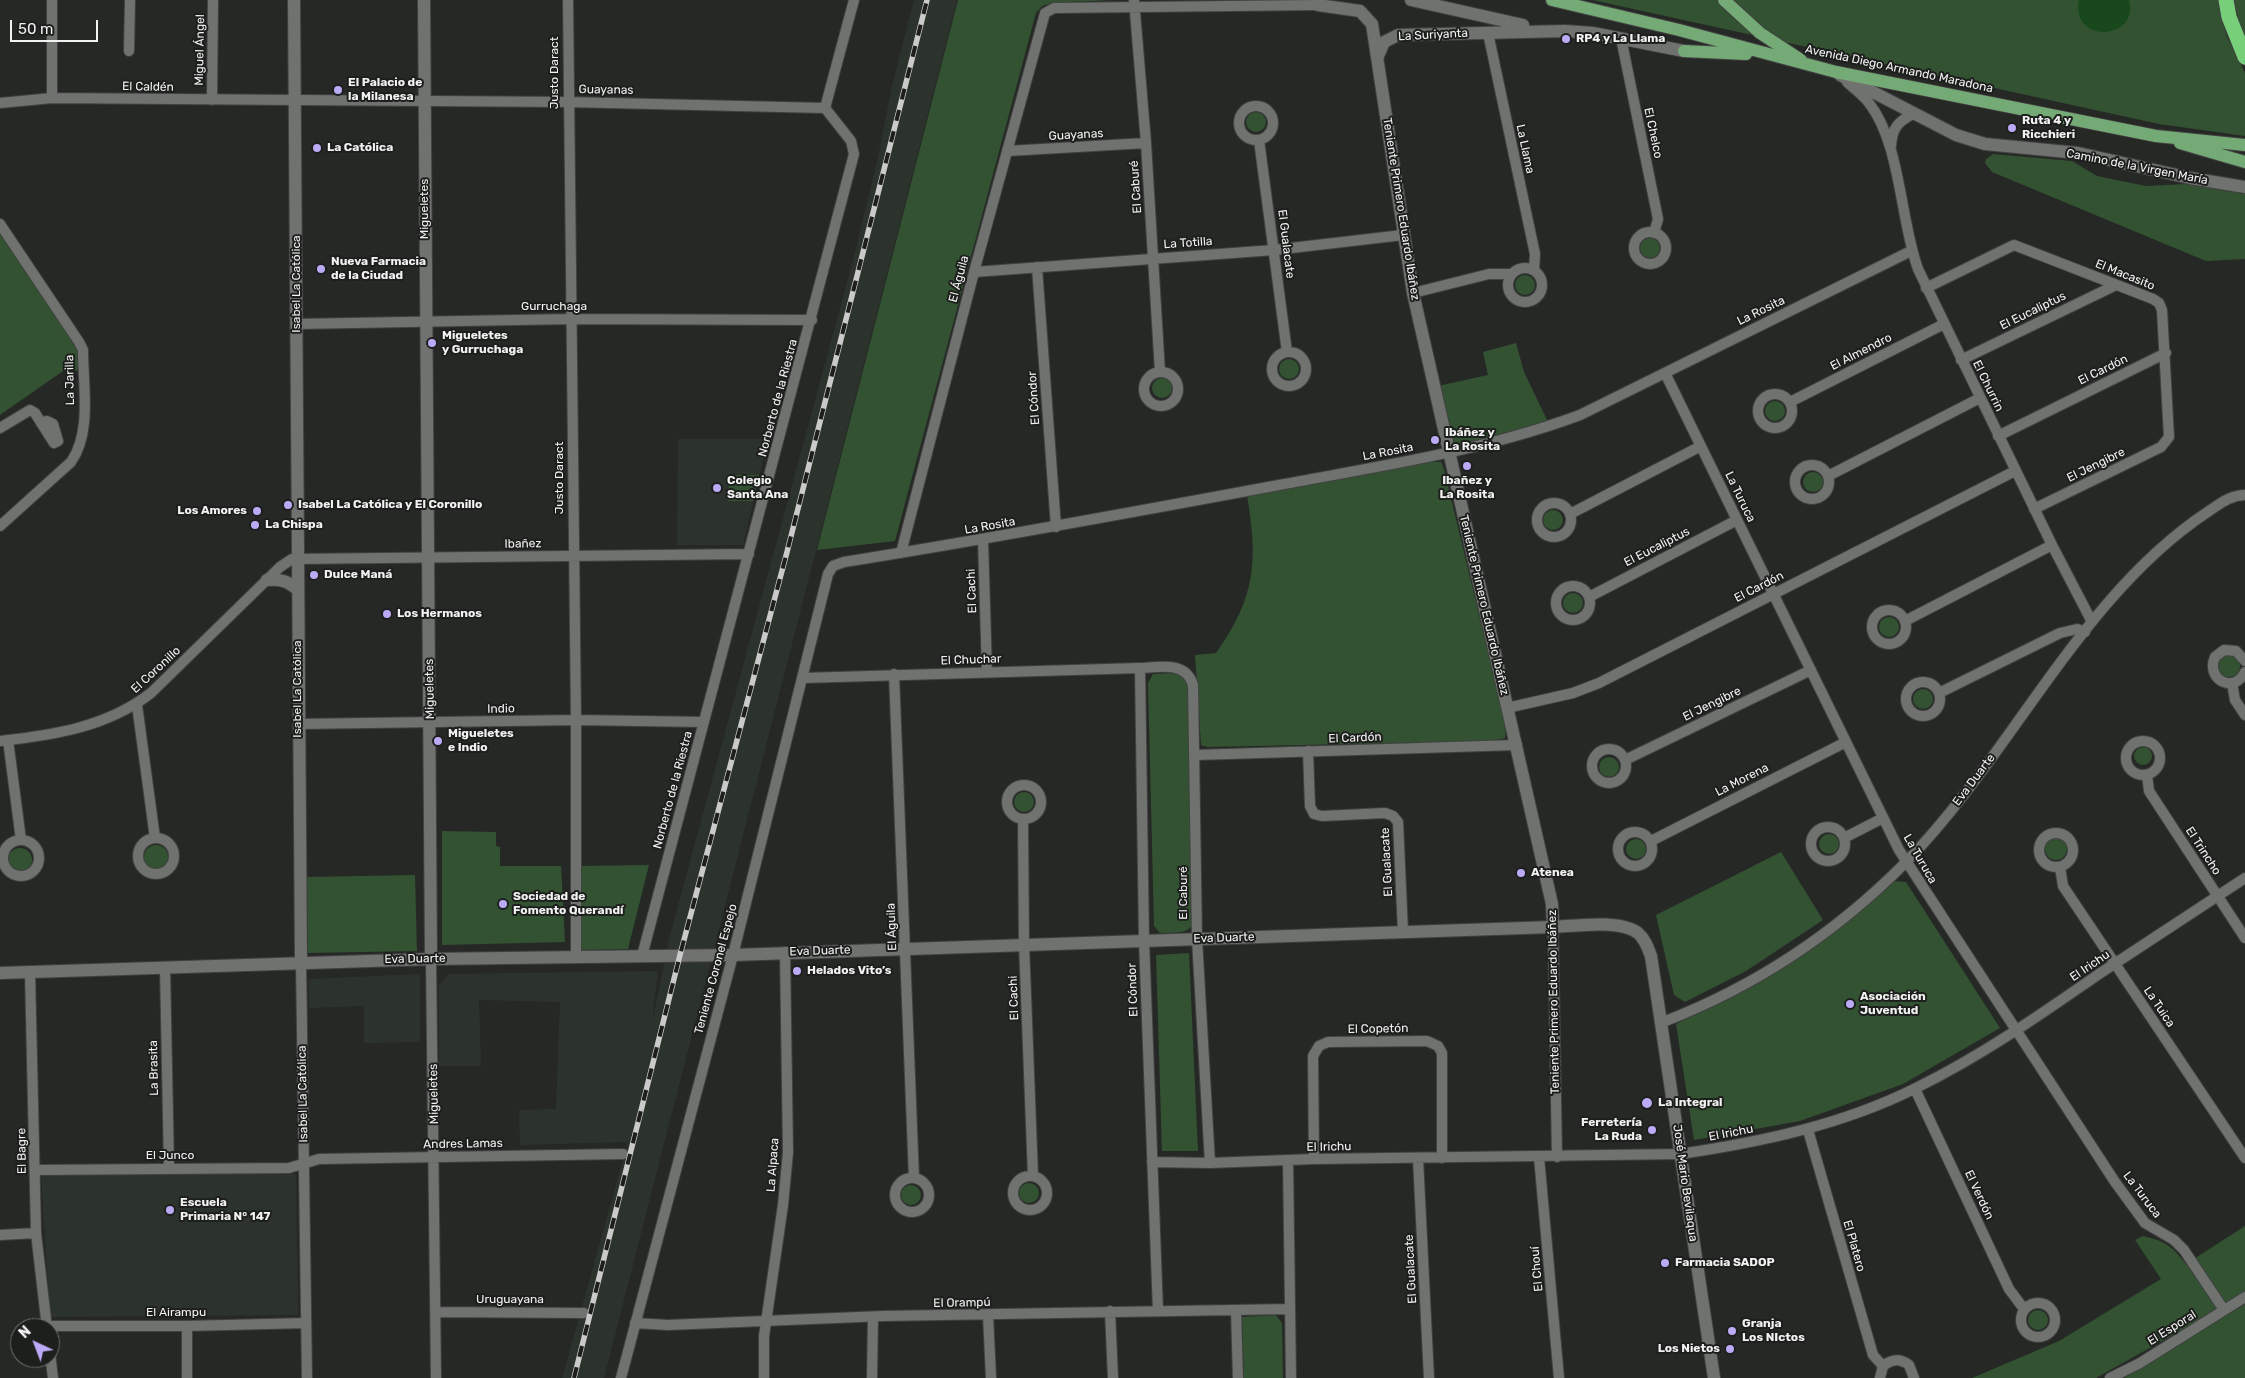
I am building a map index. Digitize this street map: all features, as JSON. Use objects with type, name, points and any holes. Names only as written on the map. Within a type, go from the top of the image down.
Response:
[{"type":"highway","points":[[2226,0],[2229,16],[2245,57]]},
{"type":"main road","name":"Avenida Diego Armando Maradona","points":[[1552,0],[1679,30],[1836,72],[2156,136],[2245,145]]},
{"type":"main road","points":[[1724,0],[1760,33],[1807,64]]},
{"type":"main road","points":[[1684,51],[1768,55]]},
{"type":"main road","points":[[2156,136],[2245,162]]},
{"type":"street","points":[[52,0],[52,98]]},
{"type":"street","points":[[129,51],[130,0]]},
{"type":"street","name":"Miguel Ángel","points":[[212,0],[212,100]]},
{"type":"street","name":"Isabel La Católica","points":[[294,0],[298,724],[307,1378]]},
{"type":"street","name":"Migueletes","points":[[424,0],[425,321],[436,1378]]},
{"type":"street","name":"Justo Daract","points":[[568,0],[567,102],[576,720],[576,956]]},
{"type":"street","points":[[825,108],[854,0]]},
{"type":"street","points":[[1411,0],[1507,23],[1565,31]]},
{"type":"street","points":[[1135,4],[1318,3],[1360,11],[1372,24],[1378,56]]},
{"type":"street","name":"El Águila","points":[[901,553],[974,272],[1045,13],[1054,8],[1135,4]]},
{"type":"street","name":"El Caburé","points":[[1135,4],[1146,143],[1160,372]]},
{"type":"street","name":"La Suriyanta","points":[[1378,56],[1384,42],[1398,35],[1565,31],[1593,33],[1684,51]]},
{"type":"street","name":"La Llama","points":[[1488,33],[1535,254],[1534,270]]},
{"type":"street","name":"El Chelco","points":[[1621,38],[1658,219],[1654,233]]},
{"type":"street","name":"Teniente Primero Eduardo Ibáñez","points":[[1378,56],[1413,293],[1552,904],[1557,1157]]},
{"type":"street","name":"Camino de la Virgen María","points":[[1836,72],[1956,135],[1985,144],[2078,153],[2190,178],[2245,187]]},
{"type":"street","name":"El Churrin","points":[[1836,72],[1868,101],[1882,125],[1890,150],[1911,251],[1926,288],[2015,471],[2092,622]]},
{"type":"street","name":"El Caldén","points":[[0,103],[52,98],[296,100]]},
{"type":"street","name":"Guayanas","points":[[296,100],[567,102],[825,108]]},
{"type":"street","name":"Norberto de la Riestra","points":[[642,956],[812,320],[854,154],[851,141],[825,108]]},
{"type":"street","name":"El Churrin","points":[[1890,150],[1892,132],[1897,123],[1913,114]]},
{"type":"street","name":"El Gualacate","points":[[1259,140],[1287,352]]},
{"type":"street","name":"Guayanas","points":[[1007,151],[1146,143]]},
{"type":"street","name":"La Jarilla","points":[[0,224],[83,350],[84,428],[78,451],[71,462],[0,526]]},
{"type":"street","name":"La Totilla","points":[[974,272],[1274,250],[1403,235]]},
{"type":"street","name":"El Macasito","points":[[1926,288],[2008,246],[2020,246],[2158,303],[2162,310],[2166,353],[2169,437],[2167,441]]},
{"type":"street","name":"La Rosita","points":[[833,566],[844,562],[983,540],[1449,453],[1545,428],[1580,415],[1911,251]]},
{"type":"street","name":"El Cóndor","points":[[1037,267],[1056,526]]},
{"type":"street","points":[[1413,293],[1490,274],[1511,274],[1523,268],[1534,270],[1541,278],[1542,286],[1540,293],[1529,302],[1521,302],[1510,293],[1508,280],[1511,274]]},
{"type":"street","name":"El Eucaliptus","points":[[1961,360],[2116,285]]},
{"type":"street","name":"Gurruchaga","points":[[297,324],[571,319],[812,320]]},
{"type":"street","name":"El Almendro","points":[[1790,402],[1944,324]]},
{"type":"street","name":"El Cardón","points":[[1998,436],[2166,353]]},
{"type":"street","name":"La Turuca","points":[[1665,372],[1906,862],[2016,1032],[2145,1224],[2174,1240],[2184,1250],[2224,1310]]},
{"type":"street","points":[[1828,476],[1980,398]]},
{"type":"street","points":[[0,428],[30,410],[41,423]]},
{"type":"street","name":"El Jengibre","points":[[2034,509],[2161,447],[2167,441]]},
{"type":"street","points":[[1570,514],[1701,446]]},
{"type":"street","name":"El Cardón","points":[[1507,708],[1586,689],[2015,471]]},
{"type":"street","name":"Eva Duarte","points":[[1663,1022],[1721,997],[1805,947],[1851,913],[1906,862],[1962,797],[2092,622],[2123,585],[2168,541],[2231,497],[2245,495]]},
{"type":"street","name":"El Eucaliptus","points":[[1589,597],[1737,520]]},
{"type":"street","name":"El Cachi","points":[[983,540],[987,672]]},
{"type":"street","points":[[1905,621],[2052,545]]},
{"type":"street","name":"Ibañez","points":[[298,558],[749,554]]},
{"type":"street","name":"El Coronillo","points":[[4,741],[87,727],[108,720],[137,705],[151,694],[286,562],[298,558]]},
{"type":"street","name":"Teniente Coronel Espejo","points":[[621,1378],[733,954],[828,574],[833,566]]},
{"type":"street","points":[[267,580],[284,581],[298,590]]},
{"type":"street","points":[[1939,693],[2060,633],[2077,629],[2085,632]]},
{"type":"street","points":[[2245,661],[2241,654],[2230,649],[2219,652],[2215,657],[2212,668],[2213,674],[2221,682],[2232,684],[2242,678],[2245,672]]},
{"type":"street","name":"El Caburé","points":[[1140,668],[1174,667],[1182,669],[1191,678],[1195,755],[1196,938],[1210,1163]]},
{"type":"street","name":"El Cóndor","points":[[1140,668],[1144,940],[1158,1311]]},
{"type":"street","name":"El Chuchar","points":[[803,678],[1140,668]]},
{"type":"street","name":"El Jengibre","points":[[1625,760],[1811,670]]},
{"type":"street","name":"El Águila","points":[[894,674],[914,1178]]},
{"type":"street","points":[[2232,684],[2235,700],[2245,714]]},
{"type":"street","points":[[137,705],[155,838]]},
{"type":"street","name":"Indio","points":[[298,724],[576,720],[704,722]]},
{"type":"street","points":[[4,741],[21,840]]},
{"type":"street","name":"La Morena","points":[[1650,841],[1846,742]]},
{"type":"street","name":"El Cardón","points":[[1195,755],[1517,745]]},
{"type":"street","name":"El Gualacate","points":[[1308,752],[1310,806],[1314,814],[1322,816],[1385,813],[1393,816],[1398,822],[1403,932]]},
{"type":"street","name":"El Trincho","points":[[2147,775],[2149,790],[2245,938]]},
{"type":"street","points":[[1844,838],[1883,818]]},
{"type":"street","name":"El Cachi","points":[[1023,819],[1024,944],[1033,1176]]},
{"type":"street","name":"La Tuica","points":[[2060,867],[2063,886],[2245,1158]]},
{"type":"street","name":"El Irichu","points":[[1152,1162],[1210,1163],[1314,1159],[1680,1154],[1730,1147],[1808,1130],[1915,1089],[2016,1032],[2245,878]]},
{"type":"street","name":"Eva Duarte","points":[[0,973],[301,962],[733,954],[1553,926],[1616,925],[1638,933]]},
{"type":"street","name":"José Mario Bevilaqua","points":[[1638,933],[1645,940],[1651,956],[1663,1022],[1680,1154],[1714,1378]]},
{"type":"street","name":"La Alpaca","points":[[764,1378],[764,1336],[783,1205],[788,1152],[785,952]]},
{"type":"street","name":"La Brasita","points":[[165,967],[169,1168]]},
{"type":"street","name":"El Bagre","points":[[30,973],[36,1233],[46,1318]]},
{"type":"street","name":"El Copetón","points":[[1314,1159],[1313,1056],[1318,1046],[1328,1042],[1427,1041],[1438,1046],[1442,1053],[1442,1158]]},
{"type":"street","name":"El Verdón","points":[[1915,1089],[2009,1289],[2024,1309]]},
{"type":"street","name":"El Platero","points":[[1808,1130],[1872,1355],[1883,1366]]},
{"type":"street","name":"Andres Lamas","points":[[304,1163],[319,1159],[623,1154]]},
{"type":"street","name":"El Chouí","points":[[1539,1157],[1559,1378]]},
{"type":"street","name":"El Gualacate","points":[[1418,1159],[1429,1378]]},
{"type":"street","points":[[1288,1160],[1291,1378]]},
{"type":"street","name":"El Junco","points":[[35,1170],[289,1168],[304,1163]]},
{"type":"street","points":[[0,1235],[36,1233]]},
{"type":"street","name":"El Esporal","points":[[2110,1378],[2140,1363],[2245,1297]]},
{"type":"street","name":"El Orampú","points":[[635,1322],[668,1325],[873,1317],[1290,1309]]},
{"type":"street","points":[[1236,1310],[1238,1378]]},
{"type":"street","points":[[1110,1311],[1113,1378]]},
{"type":"street","name":"Uruguayana","points":[[436,1312],[584,1314]]},
{"type":"street","points":[[988,1315],[991,1378]]},
{"type":"street","points":[[872,1378],[873,1317]]},
{"type":"street","name":"El Airampu","points":[[60,1327],[306,1323]]},
{"type":"street","points":[[186,1326],[187,1378]]},
{"type":"street","points":[[1880,1378],[1883,1366],[1893,1360],[1904,1361],[1913,1370],[1914,1378]]},
{"type":"shaded area","points":[[914,0],[957,0],[604,1378],[562,1378],[628,1142],[520,1145],[519,1110],[556,1109],[560,1002],[479,1000],[481,1066],[439,1066],[439,985],[449,974],[658,971],[652,1023],[669,939],[853,260],[877,162],[892,86]]},
{"type":"shaded area","points":[[958,0],[1113,0],[1052,3],[1042,6],[1036,13],[895,541],[817,550]]},
{"type":"shaded area","points":[[1592,0],[2218,0],[2227,37],[2245,73],[2245,136],[2159,124]]},
{"type":"shaded area","points":[[2079,0],[2129,0],[2130,13],[2125,23],[2116,29],[2105,32],[2094,30],[2085,25],[2079,15]]},
{"type":"shaded area","points":[[2233,0],[2245,0],[2245,41]]},
{"type":"shaded area","points":[[1256,112],[1263,115],[1266,122],[1263,129],[1256,132],[1249,129],[1246,122],[1249,115]]},
{"type":"shaded area","points":[[1993,154],[2072,161],[2097,176],[2146,186],[2186,184],[2245,194],[2245,259],[2206,261],[1992,172],[1985,163],[1986,159]]},
{"type":"shaded area","points":[[0,233],[74,342],[80,362],[80,370],[63,371],[0,415]]},
{"type":"shaded area","points":[[1650,238],[1657,241],[1660,248],[1657,255],[1650,258],[1643,255],[1640,248],[1643,241]]},
{"type":"shaded area","points":[[1525,275],[1532,278],[1535,285],[1532,292],[1525,295],[1518,292],[1515,285],[1518,278]]},
{"type":"shaded area","points":[[1516,343],[1524,372],[1548,422],[1461,446],[1451,442],[1438,386],[1488,375],[1483,352]]},
{"type":"shaded area","points":[[1289,359],[1296,362],[1299,369],[1296,376],[1289,379],[1282,376],[1279,369],[1282,362]]},
{"type":"shaded area","points":[[1162,378],[1169,381],[1172,388],[1169,395],[1162,398],[1155,395],[1152,388],[1155,381]]},
{"type":"shaded area","points":[[1775,401],[1782,404],[1785,411],[1782,418],[1775,421],[1768,418],[1765,411],[1768,404]]},
{"type":"shaded area","name":"Colegio Santa Ana","points":[[678,439],[768,439],[743,545],[677,545]]},
{"type":"shaded area","points":[[1430,462],[1441,462],[1444,469],[1506,727],[1505,738],[1492,741],[1207,747],[1201,745],[1195,655],[1216,653],[1239,614],[1246,596],[1251,578],[1253,559],[1247,495]]},
{"type":"shaded area","points":[[1813,472],[1820,475],[1823,482],[1820,489],[1813,492],[1806,489],[1803,482],[1806,475]]},
{"type":"shaded area","points":[[729,475],[759,475],[753,501],[728,501]]},
{"type":"shaded area","points":[[1553,510],[1560,513],[1563,520],[1560,527],[1553,530],[1546,527],[1543,520],[1546,513]]},
{"type":"shaded area","points":[[1573,593],[1580,596],[1583,603],[1580,610],[1573,613],[1566,610],[1563,603],[1566,596]]},
{"type":"shaded area","points":[[1889,617],[1896,620],[1899,627],[1896,634],[1889,637],[1882,634],[1879,627],[1882,620]]},
{"type":"shaded area","points":[[2229,655],[2237,658],[2240,666],[2237,674],[2229,677],[2221,674],[2218,666],[2221,658]]},
{"type":"shaded area","points":[[1175,673],[1184,677],[1188,686],[1196,919],[1190,928],[1185,931],[1160,933],[1154,926],[1148,683],[1153,674]]},
{"type":"shaded area","points":[[1923,689],[1930,692],[1933,699],[1930,706],[1923,709],[1916,706],[1913,699],[1916,692]]},
{"type":"shaded area","points":[[2139,747],[2147,747],[2152,752],[2150,763],[2139,765],[2134,760],[2134,752]]},
{"type":"shaded area","points":[[1609,757],[1616,760],[1619,767],[1616,774],[1609,777],[1602,774],[1599,767],[1602,760]]},
{"type":"shaded area","points":[[1024,792],[1031,795],[1034,802],[1031,809],[1024,812],[1017,809],[1014,802],[1017,795]]},
{"type":"shaded area","name":"Sociedad de Fomento Querandí","points":[[442,831],[496,832],[496,846],[500,847],[500,866],[561,866],[565,942],[442,945]]},
{"type":"shaded area","points":[[1829,834],[1836,837],[1839,844],[1836,851],[1829,854],[1822,851],[1819,844],[1822,837]]},
{"type":"shaded area","points":[[2056,838],[2064,841],[2067,849],[2064,857],[2056,860],[2048,857],[2045,849],[2048,841]]},
{"type":"shaded area","points":[[1636,839],[1643,842],[1646,849],[1643,856],[1636,859],[1629,856],[1626,849],[1629,842]]},
{"type":"shaded area","points":[[156,845],[164,849],[168,857],[164,865],[156,869],[148,865],[144,857],[148,849]]},
{"type":"shaded area","points":[[20,848],[28,852],[32,860],[28,868],[20,872],[12,868],[8,860],[12,852]]},
{"type":"shaded area","points":[[1781,852],[1823,920],[1746,971],[1685,1002],[1674,995],[1656,915]]},
{"type":"shaded area","points":[[649,865],[628,949],[582,950],[580,866]]},
{"type":"shaded area","points":[[415,875],[417,951],[308,953],[307,877]]},
{"type":"shaded area","name":"Asociación Juventud","points":[[1893,881],[1906,882],[2000,1028],[1903,1084],[1800,1121],[1694,1140],[1676,1024],[1735,994],[1817,944],[1843,925]]},
{"type":"shaded area","points":[[1189,953],[1198,1151],[1162,1151],[1156,955]]},
{"type":"shaded area","points":[[420,974],[420,1042],[364,1043],[364,1006],[309,1008],[309,979]]},
{"type":"shaded area","name":"Escuela Primaria N° 147","points":[[41,1174],[296,1174],[298,1315],[50,1317]]},
{"type":"shaded area","points":[[1029,1183],[1036,1186],[1039,1193],[1036,1200],[1029,1203],[1022,1200],[1019,1193],[1022,1186]]},
{"type":"shaded area","points":[[911,1185],[918,1188],[921,1195],[918,1202],[911,1205],[904,1202],[901,1195],[904,1188]]},
{"type":"shaded area","points":[[2245,1226],[2245,1291],[2196,1322],[2096,1378],[1972,1378],[2059,1341],[2161,1279],[2135,1240],[2143,1236],[2163,1242],[2186,1264]]},
{"type":"shaded area","points":[[2245,1304],[2245,1378],[2124,1378]]},
{"type":"shaded area","points":[[2038,1310],[2045,1313],[2048,1320],[2045,1327],[2038,1330],[2031,1327],[2028,1320],[2031,1313]]},
{"type":"shaded area","points":[[1276,1315],[1282,1323],[1283,1378],[1244,1378],[1242,1317]]},
{"type":"railway","points":[[574,1378],[680,955],[787,552],[927,0]]},
{"type":"place","name":"RP4 y La Llama","points":[[1566,39]]},
{"type":"place","name":"El Palacio de la Milanesa","points":[[338,90]]},
{"type":"place","name":"Ruta 4 y Ricchieri","points":[[2012,128]]},
{"type":"place","name":"La Católica","points":[[317,148]]},
{"type":"place","name":"Nueva Farmacia de la Ciudad","points":[[321,269]]},
{"type":"place","name":"Migueletes y Gurruchaga","points":[[432,343]]},
{"type":"place","name":"Ibáñez y La Rosita","points":[[1435,440]]},
{"type":"place","name":"Ibañez y La Rosita","points":[[1467,466]]},
{"type":"place","name":"Colegio Santa Ana","points":[[717,488]]},
{"type":"place","name":"Isabel La Católica y El Coronillo","points":[[288,505]]},
{"type":"place","name":"Los Amores","points":[[257,511]]},
{"type":"place","name":"La Chispa","points":[[255,525]]},
{"type":"place","name":"Dulce Maná","points":[[314,575]]},
{"type":"place","name":"Los Hermanos","points":[[387,614]]},
{"type":"place","name":"Migueletes e Indio","points":[[438,741]]},
{"type":"place","name":"Atenea","points":[[1521,873]]},
{"type":"place","name":"Sociedad de Fomento Querandí","points":[[503,904]]},
{"type":"place","name":"Helados Vito’s","points":[[797,971]]},
{"type":"place","name":"Asociación Juventud","points":[[1850,1004]]},
{"type":"place","name":"La Integral","points":[[1647,1103]]},
{"type":"place","name":"Ferretería La Ruda","points":[[1652,1130]]},
{"type":"place","name":"Escuela Primaria N° 147","points":[[170,1210]]},
{"type":"place","name":"Farmacia SADOP","points":[[1665,1263]]},
{"type":"place","name":"Granja Los NIctos","points":[[1732,1331]]},
{"type":"place","name":"Los Nietos","points":[[1730,1349]]}]
